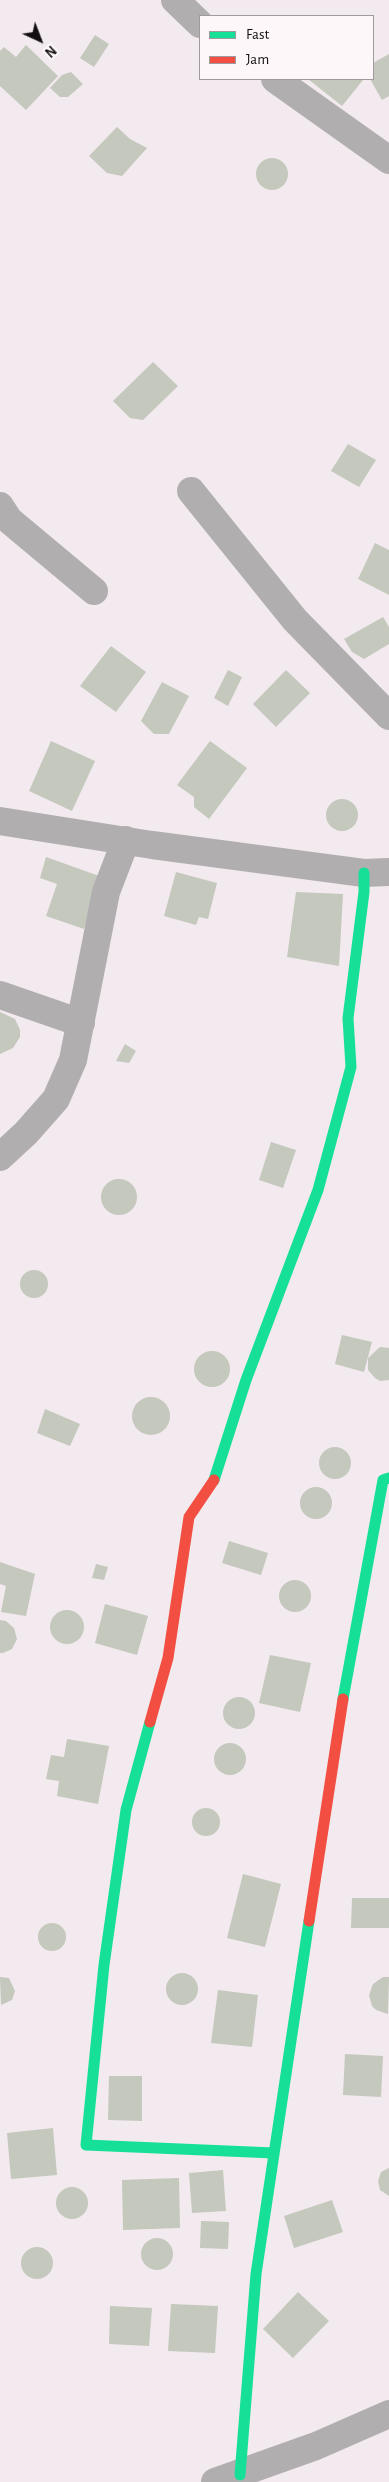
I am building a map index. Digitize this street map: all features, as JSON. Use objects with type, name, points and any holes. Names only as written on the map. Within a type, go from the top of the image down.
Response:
[{"type":"street","points":[[175,0],[199,23]]},
{"type":"street","points":[[277,80],[389,160]]},
{"type":"street","points":[[191,491],[295,620],[389,716]]},
{"type":"street","points":[[0,506],[9,520],[94,591]]},
{"type":"street","points":[[0,821],[152,845],[376,872],[348,1018],[351,1067],[318,1190],[246,1380],[217,1475],[189,1517],[168,1658],[126,1810],[104,1965],[86,2145],[274,2153]]},
{"type":"street","points":[[0,1157],[26,1133],[56,1099],[73,1060],[106,892],[126,840]]},
{"type":"street","points":[[0,995],[81,1023]]},
{"type":"street","points":[[389,1478],[383,1480],[338,1728],[227,2478],[316,2446],[389,2414]]},
{"type":"building","points":[[95,35],[109,44],[94,67],[80,58]]},
{"type":"building","points":[[26,45],[58,76],[26,110],[0,86],[0,51],[4,47],[16,57]]},
{"type":"building","points":[[389,54],[389,96],[382,100],[371,80],[374,80],[374,62]]},
{"type":"building","points":[[71,72],[83,84],[68,97],[60,97],[50,88],[62,75]]},
{"type":"building","points":[[309,80],[363,80],[342,106]]},
{"type":"building","points":[[117,127],[130,139],[147,148],[122,176],[107,173],[89,156]]},
{"type":"building","points":[[272,158],[283,163],[288,174],[283,185],[272,190],[261,185],[256,174],[261,163]]},
{"type":"building","points":[[153,362],[178,386],[143,420],[130,418],[113,401]]},
{"type":"building","points":[[348,444],[376,460],[359,487],[331,471]]},
{"type":"building","points":[[375,543],[389,550],[389,595],[358,579]]},
{"type":"building","points":[[383,617],[389,627],[389,644],[364,659],[352,652],[344,639]]},
{"type":"building","points":[[111,646],[146,672],[116,712],[80,686]]},
{"type":"building","points":[[228,670],[242,677],[228,706],[214,698]]},
{"type":"building","points":[[286,670],[310,693],[276,727],[253,704]]},
{"type":"building","points":[[162,682],[189,696],[169,734],[154,734],[141,721]]},
{"type":"building","points":[[51,741],[95,761],[72,811],[29,791]]},
{"type":"building","points":[[210,741],[247,768],[209,819],[194,807],[194,797],[177,785]]},
{"type":"building","points":[[342,799],[348,800],[353,804],[357,809],[357,821],[353,826],[348,830],[342,831],[336,830],[331,826],[327,821],[326,815],[327,809],[331,804],[336,800]]},
{"type":"building","points":[[46,857],[102,877],[84,929],[46,916],[57,884],[40,878]]},
{"type":"building","points":[[176,872],[217,883],[208,919],[199,917],[196,925],[164,916]]},
{"type":"building","points":[[296,892],[343,894],[339,966],[287,957]]},
{"type":"building","points":[[0,1012],[15,1019],[20,1030],[20,1037],[13,1048],[0,1054]]},
{"type":"building","points":[[125,1044],[136,1051],[129,1063],[116,1061]]},
{"type":"building","points":[[271,1142],[296,1150],[283,1188],[259,1180]]},
{"type":"building","points":[[119,1179],[132,1184],[137,1197],[132,1210],[119,1215],[106,1210],[101,1197],[106,1184]]},
{"type":"building","points":[[34,1270],[44,1274],[48,1284],[44,1294],[34,1298],[24,1294],[20,1284],[24,1274]]},
{"type":"building","points":[[342,1335],[372,1342],[364,1372],[335,1364]]},
{"type":"building","points":[[380,1347],[389,1348],[389,1380],[380,1381],[368,1370],[368,1358]]},
{"type":"building","points":[[212,1351],[224,1357],[230,1369],[224,1381],[212,1387],[200,1381],[194,1369],[200,1357]]},
{"type":"building","points":[[151,1397],[164,1403],[170,1416],[164,1429],[151,1435],[138,1429],[132,1416],[138,1403]]},
{"type":"building","points":[[45,1409],[80,1424],[70,1446],[37,1433]]},
{"type":"building","points":[[335,1447],[341,1448],[346,1452],[350,1457],[350,1469],[346,1474],[341,1478],[335,1479],[329,1478],[324,1474],[320,1469],[319,1463],[320,1457],[324,1452],[329,1448]]},
{"type":"building","points":[[316,1487],[322,1488],[327,1492],[331,1497],[331,1509],[327,1514],[322,1518],[316,1519],[310,1518],[305,1514],[301,1509],[300,1503],[301,1497],[305,1492],[310,1488]]},
{"type":"building","points":[[229,1541],[268,1553],[261,1575],[222,1563]]},
{"type":"building","points":[[0,1562],[35,1574],[26,1616],[1,1612],[6,1586],[0,1584]]},
{"type":"building","points":[[96,1564],[108,1567],[104,1580],[92,1578]]},
{"type":"building","points":[[295,1580],[301,1581],[306,1585],[310,1590],[310,1602],[306,1607],[301,1611],[295,1612],[289,1611],[284,1607],[280,1602],[279,1596],[280,1590],[284,1585],[289,1581]]},
{"type":"building","points":[[105,1604],[148,1616],[137,1655],[95,1643]]},
{"type":"building","points":[[67,1610],[79,1615],[84,1627],[79,1639],[67,1644],[55,1639],[50,1627],[55,1615]]},
{"type":"building","points":[[0,1620],[6,1621],[14,1628],[17,1639],[12,1649],[3,1653],[0,1653]]},
{"type":"building","points":[[270,1655],[311,1663],[300,1712],[259,1703]]},
{"type":"building","points":[[239,1697],[245,1698],[250,1702],[254,1707],[254,1719],[250,1724],[245,1728],[239,1729],[233,1728],[228,1724],[224,1719],[223,1713],[224,1707],[228,1702],[233,1698]]},
{"type":"building","points":[[67,1739],[109,1746],[98,1804],[57,1796],[59,1781],[46,1779],[51,1755],[64,1757]]},
{"type":"building","points":[[230,1743],[236,1744],[241,1748],[245,1753],[245,1765],[241,1770],[236,1774],[230,1775],[224,1774],[219,1770],[215,1765],[214,1759],[215,1753],[219,1748],[224,1744]]},
{"type":"building","points":[[206,1808],[216,1812],[220,1822],[216,1832],[206,1836],[196,1832],[192,1822],[196,1812]]},
{"type":"building","points":[[243,1874],[281,1884],[265,1947],[227,1938]]},
{"type":"building","points":[[352,1898],[389,1898],[389,1928],[351,1928]]},
{"type":"building","points":[[52,1923],[62,1927],[66,1937],[62,1947],[52,1951],[42,1947],[38,1937],[42,1927]]},
{"type":"building","points":[[182,1973],[188,1974],[193,1978],[197,1983],[197,1995],[193,2000],[188,2004],[182,2005],[176,2004],[171,2000],[167,1995],[166,1989],[167,1983],[171,1978],[176,1974]]},
{"type":"building","points":[[0,1977],[9,1978],[15,1991],[12,2000],[1,2005]]},
{"type":"building","points":[[383,1977],[389,1977],[388,2014],[376,2010],[372,2006],[369,1995],[373,1984]]},
{"type":"building","points":[[218,1990],[258,1995],[252,2047],[211,2043]]},
{"type":"building","points":[[345,2054],[383,2056],[381,2097],[343,2095]]},
{"type":"building","points":[[109,2076],[142,2076],[142,2121],[108,2120]]},
{"type":"building","points":[[53,2128],[57,2175],[11,2179],[7,2133]]},
{"type":"building","points":[[389,2168],[389,2196],[380,2190],[378,2181],[381,2172]]},
{"type":"building","points":[[223,2170],[226,2211],[192,2213],[189,2173]]},
{"type":"building","points":[[179,2178],[180,2228],[123,2230],[122,2180]]},
{"type":"building","points":[[72,2187],[78,2188],[83,2192],[87,2197],[87,2209],[83,2214],[78,2218],[72,2219],[66,2218],[61,2214],[57,2209],[56,2203],[57,2197],[61,2192],[66,2188]]},
{"type":"building","points":[[332,2200],[343,2232],[294,2248],[284,2216]]},
{"type":"building","points":[[201,2221],[229,2222],[228,2249],[200,2248]]},
{"type":"building","points":[[157,2238],[163,2239],[168,2243],[172,2248],[172,2260],[168,2265],[163,2269],[157,2270],[151,2269],[146,2265],[142,2260],[141,2254],[142,2248],[146,2243],[151,2239]]},
{"type":"building","points":[[37,2247],[43,2248],[48,2252],[52,2257],[52,2269],[48,2274],[43,2278],[37,2279],[31,2278],[26,2274],[22,2269],[21,2263],[22,2257],[26,2252],[31,2248]]},
{"type":"building","points":[[298,2292],[329,2321],[293,2358],[263,2329]]},
{"type":"building","points":[[171,2304],[218,2306],[215,2353],[168,2351]]},
{"type":"building","points":[[110,2306],[152,2308],[149,2346],[109,2344]]},
{"type":"traffic: fast","points":[[214,1480],[246,1380],[318,1190],[351,1067],[348,1018],[364,892],[364,873]]},
{"type":"traffic: fast","points":[[343,1699],[383,1480],[389,1478]]},
{"type":"traffic: fast","points":[[150,1722],[126,1810],[104,1965],[86,2145],[274,2153]]},
{"type":"traffic: fast","points":[[240,2475],[256,2274],[309,1921]]},
{"type":"traffic: jam","points":[[150,1722],[168,1658],[189,1517],[214,1480]]},
{"type":"traffic: jam","points":[[309,1921],[343,1699]]}]
